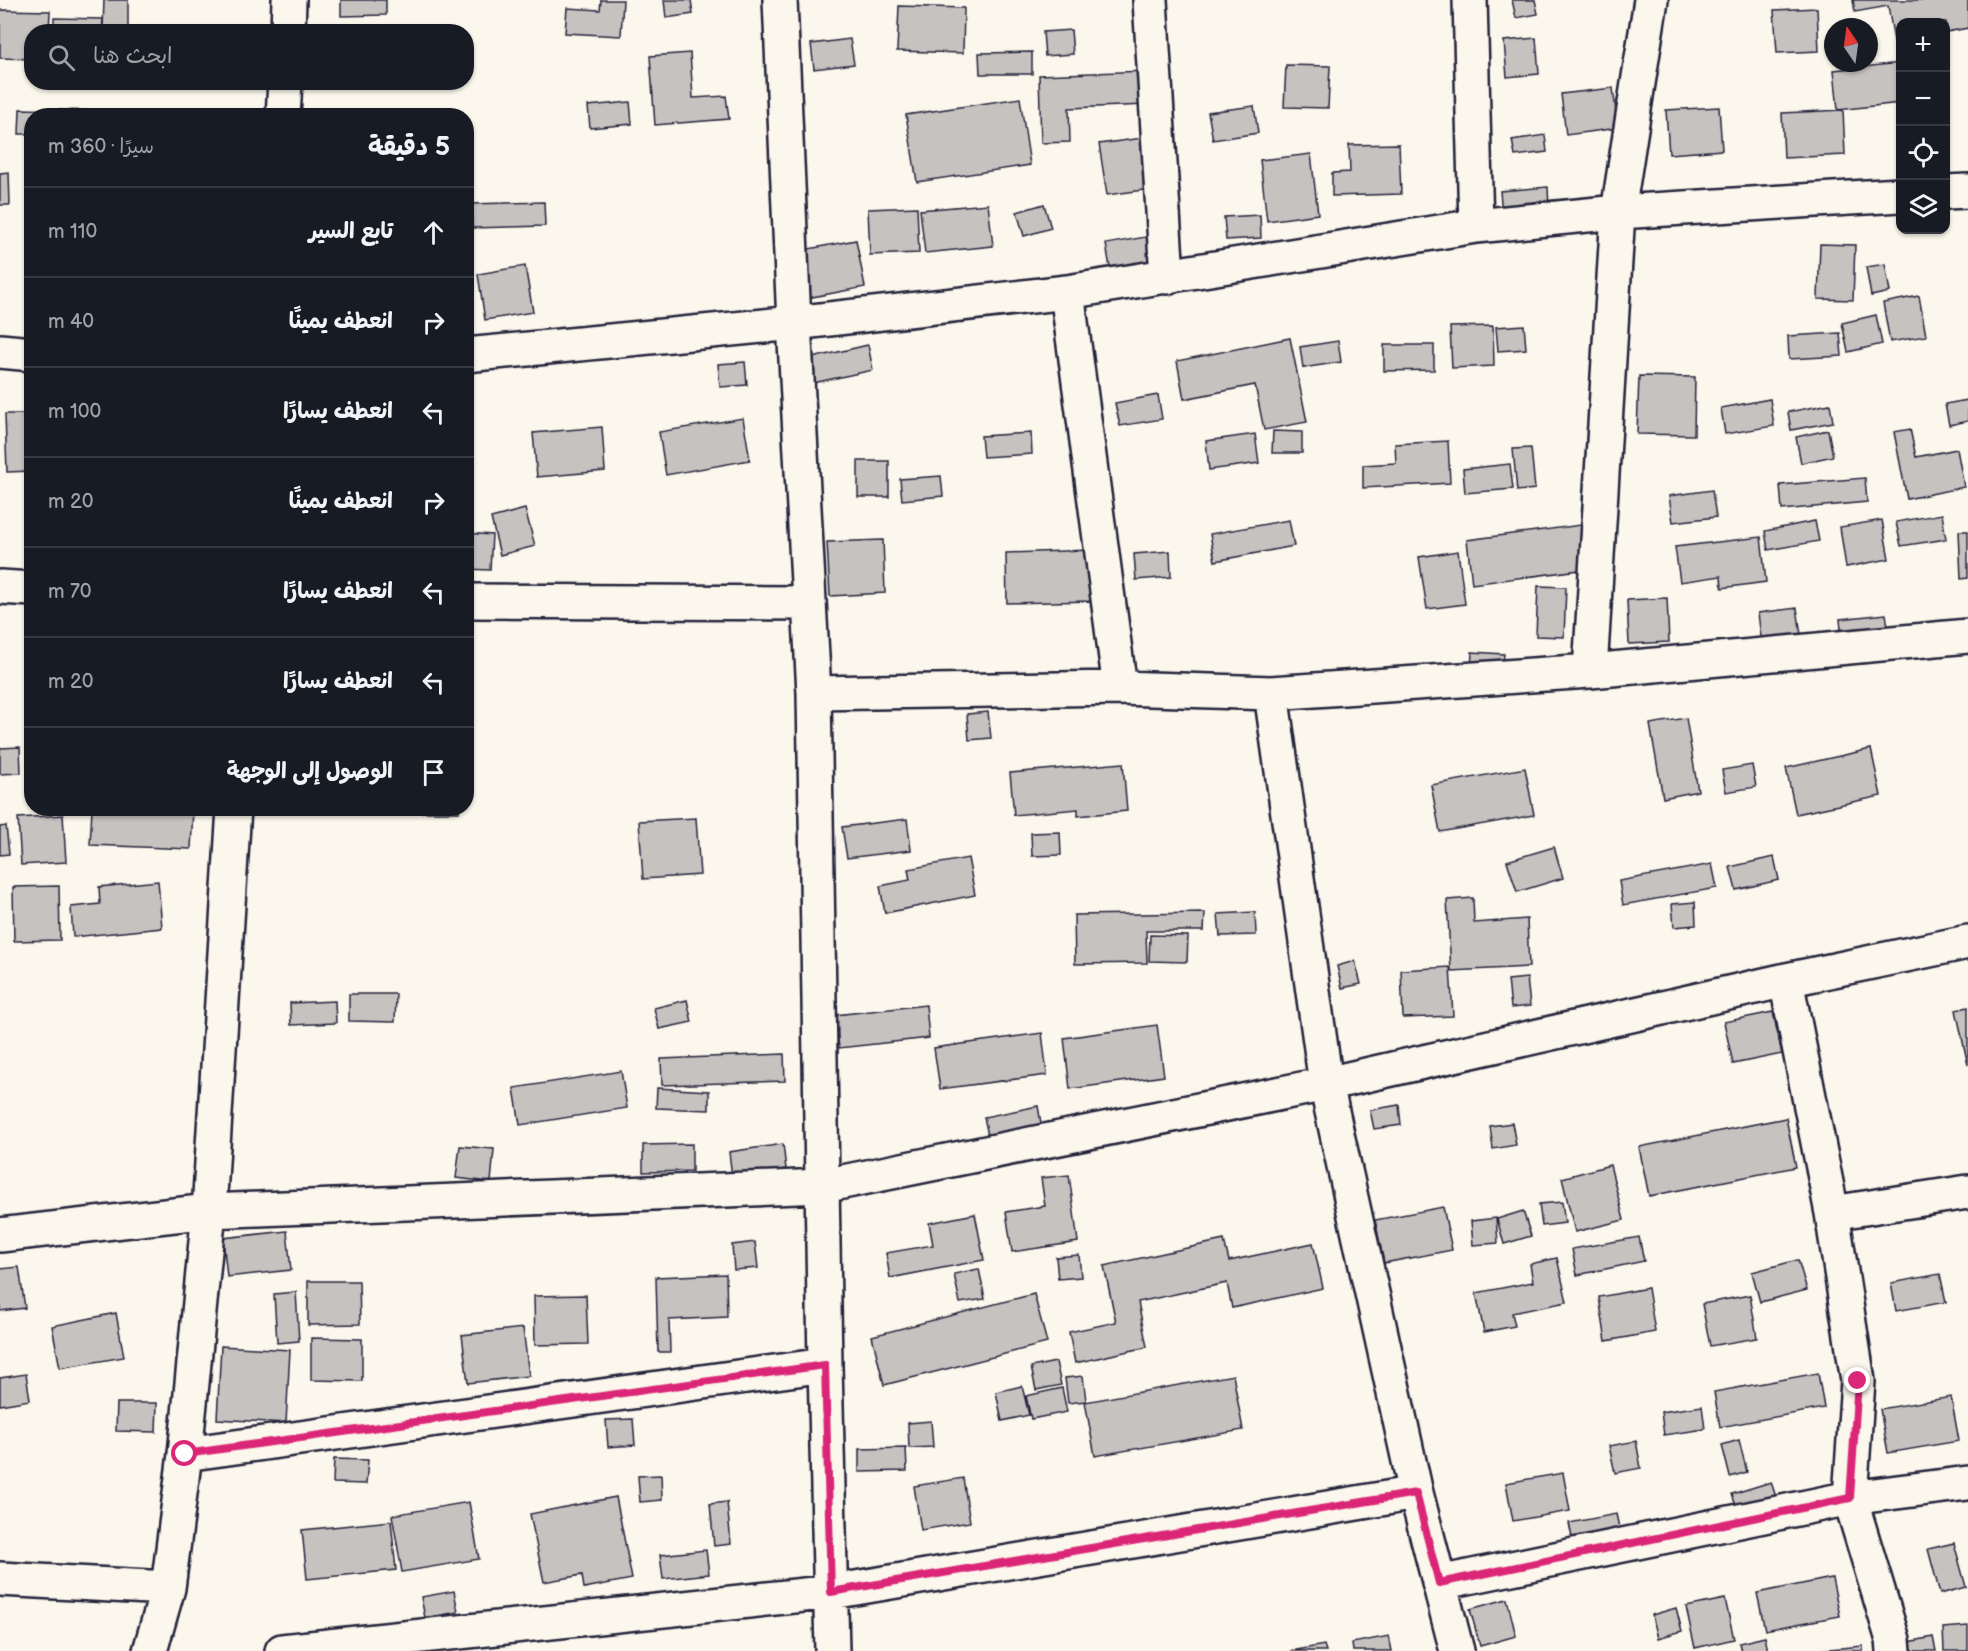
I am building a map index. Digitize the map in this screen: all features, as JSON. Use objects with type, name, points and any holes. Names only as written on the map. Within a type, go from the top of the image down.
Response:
[{"type":"street","points":[[288,24],[290,0]]},
{"type":"street","points":[[780,0],[794,323],[814,693],[832,1651]]},
{"type":"street","points":[[1150,0],[1167,277]]},
{"type":"street","points":[[1470,0],[1476,226]]},
{"type":"street","points":[[1590,671],[1618,212],[1651,0]]},
{"type":"street","points":[[283,108],[285,90]]},
{"type":"street","points":[[1950,192],[1968,191]]},
{"type":"street","points":[[474,354],[794,323],[1067,292],[1476,226],[1618,212],[1896,195]]},
{"type":"street","points":[[1067,292],[1120,688]]},
{"type":"street","points":[[0,351],[24,353]]},
{"type":"street","points":[[0,587],[24,588]]},
{"type":"street","points":[[474,601],[809,603]]},
{"type":"street","points":[[814,693],[1120,688],[1271,693],[1590,671],[1968,636]]},
{"type":"street","points":[[1271,693],[1326,1084],[1416,1493],[1457,1651]]},
{"type":"street","points":[[150,1651],[168,1588],[185,1454],[209,1211],[234,816]]},
{"type":"street","points":[[0,1235],[209,1211],[823,1186],[1326,1084],[1786,980],[1968,942]]},
{"type":"street","points":[[1786,980],[1832,1213],[1858,1381],[1850,1498],[1893,1640],[1894,1651]]},
{"type":"street","points":[[1832,1213],[1968,1192]]},
{"type":"street","points":[[185,1454],[825,1365]]},
{"type":"street","points":[[1439,1583],[1850,1498],[1968,1483]]},
{"type":"street","points":[[282,1651],[831,1592],[1416,1493]]},
{"type":"street","points":[[0,1579],[168,1588]]},
{"type":"building","points":[[104,0],[128,0],[128,24],[103,24]]},
{"type":"building","points":[[341,0],[386,0],[386,15],[341,16]]},
{"type":"building","points":[[601,0],[623,0],[621,36],[565,33],[567,8],[600,10]]},
{"type":"building","points":[[664,0],[691,0],[693,14],[666,18]]},
{"type":"building","points":[[1512,0],[1535,0],[1538,14],[1516,18]]},
{"type":"building","points":[[1853,0],[1968,0],[1968,28],[1950,31],[1950,18],[1896,18],[1896,52],[1888,6],[1855,12]]},
{"type":"building","points":[[899,6],[964,8],[963,53],[897,51]]},
{"type":"building","points":[[1817,8],[1819,51],[1777,53],[1774,10]]},
{"type":"building","points":[[0,10],[50,11],[49,24],[24,24],[24,59],[0,58]]},
{"type":"building","points":[[54,18],[103,19],[103,24],[54,24]]},
{"type":"building","points":[[1071,30],[1073,54],[1045,56],[1043,32]]},
{"type":"building","points":[[1536,38],[1539,74],[1507,77],[1504,41]]},
{"type":"building","points":[[850,39],[854,64],[814,69],[811,44]]},
{"type":"building","points":[[1032,52],[1032,74],[980,74],[979,53]]},
{"type":"building","points":[[690,53],[693,98],[726,96],[729,119],[655,125],[650,56]]},
{"type":"building","points":[[1896,63],[1896,103],[1838,110],[1834,72],[1878,72],[1878,65]]},
{"type":"building","points":[[1286,65],[1330,66],[1328,108],[1284,107]]},
{"type":"building","points":[[1147,71],[1148,105],[1069,108],[1070,142],[1041,143],[1039,75]]},
{"type":"building","points":[[1613,88],[1618,128],[1566,135],[1561,94]]},
{"type":"building","points":[[1020,98],[1030,165],[917,182],[906,115]]},
{"type":"building","points":[[630,102],[632,124],[590,128],[588,106]]},
{"type":"building","points":[[1254,106],[1258,133],[1213,140],[1208,112]]},
{"type":"building","points":[[1719,107],[1722,150],[1669,154],[1666,110]]},
{"type":"building","points":[[20,109],[24,109],[24,134],[19,134]]},
{"type":"building","points":[[1843,110],[1845,155],[1784,158],[1782,113]]},
{"type":"building","points":[[1545,135],[1547,152],[1515,156],[1512,140]]},
{"type":"building","points":[[1150,137],[1158,188],[1107,195],[1099,144]]},
{"type":"building","points":[[1399,144],[1401,194],[1332,196],[1332,173],[1350,172],[1349,145]]},
{"type":"building","points":[[1311,154],[1318,214],[1267,221],[1260,160]]},
{"type":"building","points":[[9,172],[10,205],[0,205],[0,173]]},
{"type":"building","points":[[1548,187],[1549,210],[1502,214],[1500,191]]},
{"type":"building","points":[[544,202],[545,226],[474,228],[474,204]]},
{"type":"building","points":[[988,204],[993,246],[925,253],[920,210]]},
{"type":"building","points":[[1044,204],[1051,228],[1024,236],[1017,212]]},
{"type":"building","points":[[917,207],[919,253],[870,255],[868,209]]},
{"type":"building","points":[[1260,215],[1261,238],[1226,240],[1224,217]]},
{"type":"building","points":[[1151,236],[1156,260],[1110,268],[1106,244]]},
{"type":"building","points":[[856,240],[865,287],[807,298],[798,251]]},
{"type":"building","points":[[1820,244],[1855,245],[1853,300],[1818,299]]},
{"type":"building","points":[[1885,264],[1890,292],[1871,296],[1866,267]]},
{"type":"building","points":[[525,266],[533,312],[485,320],[478,274]]},
{"type":"building","points":[[1919,296],[1926,336],[1890,342],[1883,303]]},
{"type":"building","points":[[1876,315],[1882,344],[1848,352],[1842,323]]},
{"type":"building","points":[[1524,325],[1526,349],[1498,351],[1496,327]]},
{"type":"building","points":[[1493,326],[1494,366],[1452,368],[1450,327]]},
{"type":"building","points":[[1840,333],[1842,356],[1789,359],[1788,336]]},
{"type":"building","points":[[1290,338],[1307,422],[1264,430],[1255,385],[1184,399],[1177,361]]},
{"type":"building","points":[[1338,341],[1341,362],[1303,368],[1300,347]]},
{"type":"building","points":[[868,345],[873,370],[813,383],[808,359]]},
{"type":"building","points":[[1384,345],[1434,345],[1434,370],[1384,371]]},
{"type":"building","points":[[745,362],[747,385],[720,387],[718,364]]},
{"type":"building","points":[[1639,376],[1695,377],[1694,435],[1637,434]]},
{"type":"building","points":[[1158,395],[1162,419],[1120,426],[1115,403]]},
{"type":"building","points":[[1770,399],[1774,426],[1725,434],[1721,408]]},
{"type":"building","points":[[1968,400],[1968,421],[1949,425],[1945,404]]},
{"type":"building","points":[[1830,404],[1833,422],[1791,430],[1788,412]]},
{"type":"building","points":[[5,414],[24,414],[24,471],[7,472]]},
{"type":"building","points":[[743,418],[750,460],[666,475],[659,432]]},
{"type":"building","points":[[602,427],[605,471],[537,477],[533,433]]},
{"type":"building","points":[[1910,429],[1916,457],[1957,449],[1964,487],[1907,499],[1894,432]]},
{"type":"building","points":[[1828,430],[1833,456],[1801,463],[1796,437]]},
{"type":"building","points":[[1273,431],[1302,432],[1302,453],[1272,453]]},
{"type":"building","points":[[1031,433],[1032,454],[983,457],[981,436]]},
{"type":"building","points":[[1255,434],[1259,463],[1209,470],[1206,441]]},
{"type":"building","points":[[1448,441],[1450,483],[1363,488],[1363,465],[1396,463],[1395,444]]},
{"type":"building","points":[[1531,448],[1535,489],[1517,491],[1513,449]]},
{"type":"building","points":[[858,461],[889,461],[889,497],[858,497]]},
{"type":"building","points":[[1510,464],[1513,489],[1465,493],[1463,469]]},
{"type":"building","points":[[941,476],[943,496],[902,500],[900,479]]},
{"type":"building","points":[[1865,478],[1867,502],[1782,510],[1780,485]]},
{"type":"building","points":[[1712,490],[1716,517],[1673,522],[1669,496]]},
{"type":"building","points":[[525,509],[535,546],[500,555],[491,518]]},
{"type":"building","points":[[1942,514],[1946,539],[1901,546],[1896,522]]},
{"type":"building","points":[[1289,520],[1294,546],[1215,561],[1210,534]]},
{"type":"building","points":[[1882,520],[1889,559],[1846,567],[1840,527]]},
{"type":"building","points":[[1815,521],[1819,541],[1768,550],[1765,531]]},
{"type":"building","points":[[1581,525],[1587,569],[1472,584],[1467,540]]},
{"type":"building","points":[[1959,531],[1968,531],[1968,578],[1961,579]]},
{"type":"building","points":[[474,534],[492,535],[490,570],[474,569]]},
{"type":"building","points":[[1761,537],[1766,582],[1722,588],[1721,576],[1680,582],[1675,547]]},
{"type":"building","points":[[883,540],[885,593],[830,596],[827,542]]},
{"type":"building","points":[[1091,550],[1092,601],[1007,603],[1006,553]]},
{"type":"building","points":[[1170,551],[1171,577],[1136,580],[1134,554]]},
{"type":"building","points":[[1458,551],[1465,604],[1427,609],[1419,557]]},
{"type":"building","points":[[1538,586],[1566,587],[1564,637],[1536,636]]},
{"type":"building","points":[[1667,598],[1669,642],[1629,644],[1627,600]]},
{"type":"building","points":[[1797,608],[1802,641],[1762,646],[1758,613]]},
{"type":"building","points":[[1886,614],[1889,633],[1842,639],[1840,619]]},
{"type":"building","points":[[1472,652],[1504,654],[1502,672],[1471,670]]},
{"type":"building","points":[[988,712],[991,738],[969,740],[967,714]]},
{"type":"building","points":[[1686,718],[1698,791],[1663,798],[1650,724]]},
{"type":"building","points":[[20,747],[21,773],[0,774],[0,748]]},
{"type":"building","points":[[1871,749],[1881,796],[1796,814],[1786,768]]},
{"type":"building","points":[[1123,763],[1127,811],[1078,816],[1078,809],[1014,815],[1010,773]]},
{"type":"building","points":[[1752,765],[1756,787],[1726,792],[1722,770]]},
{"type":"building","points":[[1525,768],[1534,815],[1440,832],[1431,785]]},
{"type":"building","points":[[63,816],[66,862],[21,865],[18,818]]},
{"type":"building","points":[[92,816],[193,816],[191,849],[90,845]]},
{"type":"building","points":[[696,818],[700,875],[643,879],[639,821]]},
{"type":"building","points":[[907,819],[911,850],[847,858],[842,827]]},
{"type":"building","points":[[6,826],[9,854],[0,855],[0,827]]},
{"type":"building","points":[[1060,832],[1061,855],[1032,856],[1031,833]]},
{"type":"building","points":[[1554,847],[1563,878],[1517,892],[1507,861]]},
{"type":"building","points":[[1774,857],[1779,880],[1736,890],[1730,867]]},
{"type":"building","points":[[968,858],[975,895],[885,913],[880,886],[910,880],[908,869]]},
{"type":"building","points":[[1712,864],[1717,888],[1623,905],[1619,881]]},
{"type":"building","points":[[158,881],[162,928],[73,937],[71,907],[100,904],[99,887]]},
{"type":"building","points":[[59,886],[60,940],[14,941],[13,887]]},
{"type":"building","points":[[1473,898],[1474,923],[1527,919],[1529,967],[1451,971],[1447,900]]},
{"type":"building","points":[[1695,902],[1696,925],[1674,927],[1672,904]]},
{"type":"building","points":[[1255,912],[1256,935],[1220,936],[1218,914]]},
{"type":"building","points":[[1205,913],[1204,931],[1146,931],[1147,963],[1075,964],[1074,915]]},
{"type":"building","points":[[1150,935],[1188,936],[1187,962],[1149,961]]},
{"type":"building","points":[[1355,961],[1361,984],[1342,988],[1337,966]]},
{"type":"building","points":[[1450,967],[1453,1016],[1403,1018],[1401,970]]},
{"type":"building","points":[[1527,978],[1530,1006],[1511,1008],[1508,980]]},
{"type":"building","points":[[349,994],[396,994],[395,1022],[349,1021]]},
{"type":"building","points":[[687,1000],[692,1022],[659,1029],[654,1008]]},
{"type":"building","points":[[335,1001],[336,1023],[291,1025],[290,1003]]},
{"type":"building","points":[[926,1005],[929,1038],[839,1048],[835,1015]]},
{"type":"building","points":[[1968,1007],[1968,1065],[1956,1010]]},
{"type":"building","points":[[1773,1012],[1782,1054],[1733,1064],[1724,1022]]},
{"type":"building","points":[[1157,1025],[1164,1076],[1070,1089],[1064,1038]]},
{"type":"building","points":[[1042,1033],[1047,1075],[940,1089],[934,1048]]},
{"type":"building","points":[[784,1054],[785,1081],[662,1085],[661,1059]]},
{"type":"building","points":[[621,1071],[627,1108],[520,1125],[514,1088]]},
{"type":"building","points":[[657,1088],[709,1091],[709,1110],[656,1108]]},
{"type":"building","points":[[1399,1105],[1401,1125],[1374,1129],[1370,1110]]},
{"type":"building","points":[[1038,1106],[1042,1129],[989,1140],[984,1117]]},
{"type":"building","points":[[1786,1118],[1796,1167],[1649,1196],[1639,1147]]},
{"type":"building","points":[[1512,1123],[1516,1145],[1493,1149],[1490,1126]]},
{"type":"building","points":[[692,1144],[692,1171],[643,1172],[643,1145]]},
{"type":"building","points":[[783,1144],[786,1169],[732,1177],[729,1152]]},
{"type":"building","points":[[460,1146],[494,1149],[491,1182],[456,1178]]},
{"type":"building","points":[[1610,1165],[1624,1220],[1575,1232],[1562,1178]]},
{"type":"building","points":[[1069,1175],[1078,1242],[1012,1252],[1006,1212],[1045,1206],[1041,1178]]},
{"type":"building","points":[[1562,1202],[1565,1223],[1542,1226],[1539,1204]]},
{"type":"building","points":[[1443,1207],[1452,1250],[1384,1263],[1375,1220]]},
{"type":"building","points":[[1523,1211],[1531,1236],[1504,1244],[1497,1219]]},
{"type":"building","points":[[975,1214],[984,1260],[890,1278],[886,1253],[933,1245],[929,1223]]},
{"type":"building","points":[[1496,1218],[1498,1243],[1473,1245],[1471,1221]]},
{"type":"building","points":[[287,1231],[291,1270],[227,1277],[223,1238]]},
{"type":"building","points":[[1639,1237],[1644,1261],[1577,1275],[1572,1249]]},
{"type":"building","points":[[1224,1240],[1229,1261],[1313,1243],[1323,1288],[1232,1308],[1227,1283],[1138,1302],[1147,1347],[1075,1363],[1069,1332],[1116,1322],[1104,1266]]},
{"type":"building","points":[[755,1242],[758,1268],[734,1270],[732,1245]]},
{"type":"building","points":[[1079,1255],[1081,1277],[1058,1279],[1056,1257]]},
{"type":"building","points":[[1557,1258],[1567,1302],[1512,1313],[1515,1326],[1484,1332],[1476,1293],[1533,1282],[1530,1264]]},
{"type":"building","points":[[1798,1260],[1807,1290],[1760,1302],[1752,1272]]},
{"type":"building","points":[[19,1267],[25,1308],[0,1311],[0,1269]]},
{"type":"building","points":[[979,1269],[985,1299],[960,1303],[954,1274]]},
{"type":"building","points":[[726,1274],[727,1317],[669,1320],[670,1352],[658,1352],[656,1277]]},
{"type":"building","points":[[1940,1274],[1946,1302],[1896,1311],[1891,1283]]},
{"type":"building","points":[[308,1281],[359,1281],[360,1324],[308,1325]]},
{"type":"building","points":[[1648,1288],[1655,1332],[1606,1341],[1599,1297]]},
{"type":"building","points":[[296,1292],[299,1341],[277,1343],[274,1294]]},
{"type":"building","points":[[1034,1294],[1047,1343],[884,1385],[872,1336]]},
{"type":"building","points":[[586,1295],[588,1344],[535,1345],[534,1296]]},
{"type":"building","points":[[1750,1295],[1757,1338],[1710,1346],[1702,1304]]},
{"type":"building","points":[[116,1313],[124,1357],[60,1368],[52,1326]]},
{"type":"building","points":[[523,1328],[529,1376],[468,1383],[462,1335]]},
{"type":"building","points":[[311,1338],[362,1339],[362,1381],[311,1380]]},
{"type":"building","points":[[221,1346],[290,1350],[286,1423],[217,1419]]},
{"type":"building","points":[[1056,1362],[1061,1385],[1036,1390],[1031,1367]]},
{"type":"building","points":[[1818,1373],[1824,1408],[1720,1427],[1714,1392]]},
{"type":"building","points":[[26,1374],[30,1400],[0,1405],[0,1378]]},
{"type":"building","points":[[1233,1375],[1243,1430],[1095,1456],[1085,1402]]},
{"type":"building","points":[[1083,1376],[1086,1401],[1068,1403],[1065,1378]]},
{"type":"building","points":[[1022,1386],[1029,1415],[1002,1421],[996,1392]]},
{"type":"building","points":[[1062,1388],[1067,1412],[1031,1419],[1026,1396]]},
{"type":"building","points":[[1951,1397],[1959,1441],[1888,1453],[1880,1409]]},
{"type":"building","points":[[117,1403],[157,1403],[156,1432],[116,1431]]},
{"type":"building","points":[[1702,1406],[1705,1429],[1664,1435],[1661,1412]]},
{"type":"building","points":[[633,1419],[635,1445],[608,1447],[606,1420]]},
{"type":"building","points":[[931,1421],[933,1447],[909,1448],[908,1423]]},
{"type":"building","points":[[1739,1440],[1747,1472],[1730,1477],[1722,1445]]},
{"type":"building","points":[[1636,1441],[1641,1468],[1615,1473],[1609,1446]]},
{"type":"building","points":[[906,1448],[907,1471],[859,1472],[859,1449]]},
{"type":"building","points":[[334,1459],[368,1460],[366,1484],[333,1483]]},
{"type":"building","points":[[1563,1473],[1570,1511],[1513,1521],[1506,1483]]},
{"type":"building","points":[[661,1475],[662,1500],[640,1502],[638,1476]]},
{"type":"building","points":[[963,1478],[970,1522],[921,1530],[914,1486]]},
{"type":"building","points":[[1771,1482],[1777,1500],[1738,1512],[1732,1494]]},
{"type":"building","points":[[616,1497],[632,1579],[584,1588],[582,1575],[544,1582],[530,1514]]},
{"type":"building","points":[[469,1502],[479,1559],[402,1572],[392,1515]]},
{"type":"building","points":[[727,1502],[731,1544],[714,1546],[710,1504]]},
{"type":"building","points":[[1616,1514],[1620,1532],[1573,1542],[1569,1523]]},
{"type":"building","points":[[391,1521],[396,1570],[307,1579],[302,1530]]},
{"type":"building","points":[[1954,1543],[1966,1587],[1940,1594],[1928,1549]]},
{"type":"building","points":[[706,1550],[709,1574],[663,1579],[660,1555]]},
{"type":"building","points":[[1832,1578],[1840,1616],[1765,1630],[1757,1593]]},
{"type":"building","points":[[454,1591],[458,1612],[425,1618],[421,1597]]},
{"type":"building","points":[[1507,1599],[1516,1636],[1480,1646],[1470,1609]]},
{"type":"building","points":[[1725,1599],[1734,1639],[1695,1648],[1686,1607]]},
{"type":"building","points":[[1676,1608],[1682,1631],[1658,1638],[1652,1615]]},
{"type":"building","points":[[1968,1626],[1968,1651],[1944,1651],[1943,1628]]},
{"type":"building","points":[[1389,1636],[1392,1651],[1353,1651],[1352,1643]]},
{"type":"building","points":[[1765,1637],[1768,1651],[1741,1651],[1739,1643]]},
{"type":"building","points":[[1933,1637],[1936,1651],[1895,1651],[1894,1645]]},
{"type":"building","points":[[1324,1645],[1326,1651],[1291,1651]]},
{"type":"building","points":[[1863,1646],[1863,1651],[1818,1651],[1818,1650]]},
{"type":"route","points":[[185,1454],[825,1365],[831,1592],[1416,1493],[1439,1583],[1850,1498],[1858,1381]]}]
